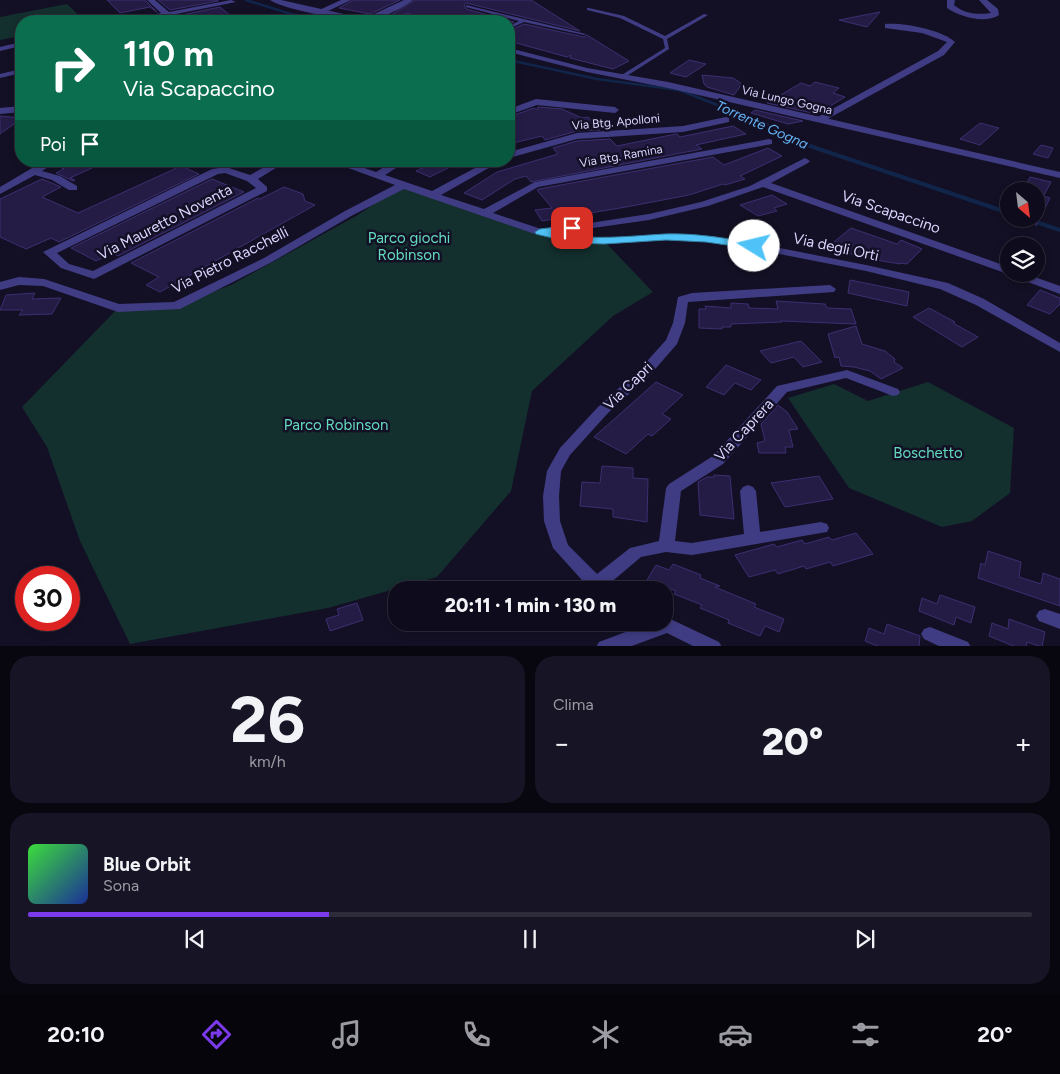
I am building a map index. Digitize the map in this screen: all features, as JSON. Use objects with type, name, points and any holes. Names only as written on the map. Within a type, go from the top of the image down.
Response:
[{"type":"street","points":[[151,0],[167,14]]},
{"type":"street","points":[[321,11],[347,0]]},
{"type":"street","points":[[380,15],[409,0]]},
{"type":"street","points":[[951,0],[950,6],[961,13],[981,16],[995,15],[995,11],[983,0]]},
{"type":"street","points":[[279,1],[321,11],[330,15]]},
{"type":"street","points":[[162,15],[232,2]]},
{"type":"street","points":[[819,120],[941,53],[950,42],[946,38],[919,30],[888,26]]},
{"type":"street","points":[[0,48],[15,45]]},
{"type":"street","name":"Via Lungo Gogna","points":[[515,52],[587,70],[676,87],[952,149],[1060,176]]},
{"type":"street","points":[[0,76],[15,73]]},
{"type":"street","points":[[515,110],[536,102],[615,110]]},
{"type":"street","points":[[0,111],[15,110]]},
{"type":"street","name":"Via Btg. Apolloni","points":[[515,153],[577,136],[683,129],[726,120]]},
{"type":"street","name":"Via Btg. Ramina","points":[[485,213],[535,185],[769,142]]},
{"type":"street","points":[[540,232],[649,217],[704,204],[762,184],[805,161]]},
{"type":"street","points":[[0,191],[42,167]]},
{"type":"street","points":[[251,179],[272,167]]},
{"type":"street","name":"Via degli Orti","points":[[351,167],[540,232],[573,240],[604,241],[666,237],[706,239],[754,246],[866,268],[944,286],[980,302],[1060,348]]},
{"type":"street","points":[[376,176],[392,167]]},
{"type":"street","points":[[433,195],[485,167]]},
{"type":"street","name":"Via Mauretto Noventa","points":[[226,170],[251,179],[263,189],[94,275],[65,266],[48,252],[216,171],[226,170]]},
{"type":"street","points":[[34,172],[56,178],[73,188]]},
{"type":"street","points":[[0,182],[11,185]]},
{"type":"street","name":"Via Pietro Racchelli","points":[[0,286],[18,281],[44,283],[118,308],[176,306],[260,265],[403,184]]},
{"type":"street","name":"Via Scapaccino","points":[[762,184],[1000,268]]},
{"type":"street","points":[[1038,282],[1060,290]]},
{"type":"street","name":"Via Capri","points":[[595,581],[561,548],[552,521],[551,496],[554,471],[564,452],[603,410],[645,372],[672,341],[679,324],[682,300],[692,297],[830,289]]},
{"type":"street","name":"Via Caprera","points":[[666,546],[674,488],[718,460],[782,389],[846,374],[893,392]]},
{"type":"street","points":[[748,491],[753,539]]},
{"type":"street","points":[[606,581],[636,552],[666,546],[692,549],[821,528]]},
{"type":"street","points":[[673,628],[713,646]]},
{"type":"street","points":[[605,646],[645,631]]},
{"type":"street","points":[[930,634],[962,646]]},
{"type":"lane","points":[[468,6],[503,15]]},
{"type":"lane","points":[[589,9],[622,17],[665,38]]},
{"type":"lane","points":[[665,38],[706,15]]},
{"type":"lane","points":[[515,18],[584,34]]},
{"type":"lane","points":[[515,25],[523,20]]},
{"type":"lane","points":[[622,77],[667,48],[665,38]]},
{"type":"green space","points":[[67,4],[79,15],[15,15],[15,37],[0,40],[0,17]]},
{"type":"green space","name":"Parco Robinson","points":[[403,185],[573,240],[604,241],[653,292],[613,316],[532,391],[511,491],[437,577],[423,581],[388,581],[388,591],[328,608],[130,644],[80,541],[47,447],[22,407],[118,308],[176,306],[231,285],[356,216]]},
{"type":"green space","name":"Boschetto","points":[[928,382],[1014,428],[1010,493],[972,521],[942,527],[849,488],[788,398],[834,384],[868,401]]},
{"type":"building","points":[[107,0],[145,0],[157,12],[150,7],[120,13]]},
{"type":"building","points":[[158,0],[218,0],[218,1],[170,10]]},
{"type":"building","points":[[353,0],[400,0],[370,14],[339,8]]},
{"type":"building","points":[[415,0],[531,0],[580,31],[466,3],[464,5],[466,9],[488,15],[414,15],[407,13],[391,15]]},
{"type":"building","points":[[220,7],[230,15],[210,14],[182,15]]},
{"type":"building","points":[[880,12],[867,27],[839,20]]},
{"type":"building","points":[[524,24],[584,37],[587,35],[629,61],[613,69],[570,58],[571,55],[567,57],[515,43],[515,28]]},
{"type":"building","points":[[689,60],[706,64],[686,77],[670,73]]},
{"type":"building","points":[[702,75],[733,78],[742,84],[734,95],[707,87],[704,84]]},
{"type":"building","points":[[815,82],[839,88],[833,93],[845,97],[817,114],[767,103],[801,83],[810,86]]},
{"type":"building","points":[[538,107],[562,109],[582,118],[588,117],[600,130],[577,131],[545,140],[542,136],[515,143],[515,115],[534,108],[537,110]]},
{"type":"building","points":[[755,110],[803,121],[788,124],[751,113]]},
{"type":"building","points":[[0,116],[15,117],[15,123],[0,134]]},
{"type":"building","points":[[980,123],[999,128],[980,145],[960,139]]},
{"type":"building","points":[[733,126],[746,134],[696,145],[702,149],[531,182],[526,176],[515,179],[482,200],[464,193],[497,172],[558,154],[553,148],[577,141],[610,139],[617,146],[677,134],[680,137]]},
{"type":"building","points":[[1041,145],[1053,148],[1048,158],[1033,154]]},
{"type":"building","points":[[768,148],[782,156],[740,176],[745,179],[689,195],[542,221],[535,210],[552,208],[537,190],[539,189],[713,157],[724,165]]},
{"type":"building","points":[[60,167],[92,168],[70,178],[75,180],[73,181],[56,173],[64,169]]},
{"type":"building","points":[[179,167],[199,174],[59,242],[51,238],[26,249],[0,237],[0,199],[42,179],[61,187],[42,197],[78,213]]},
{"type":"building","points":[[424,167],[448,168],[430,177],[416,171]]},
{"type":"building","points":[[1030,177],[1051,182],[1045,193],[1045,182],[1028,182]]},
{"type":"building","points":[[212,179],[244,192],[118,256],[112,253],[96,261],[71,248]]},
{"type":"building","points":[[284,187],[303,194],[305,201],[315,205],[160,292],[146,285],[159,277],[131,263],[258,198],[260,199]]},
{"type":"building","points":[[772,195],[787,204],[774,208],[777,211],[758,216],[740,205]]},
{"type":"building","points":[[1045,197],[1050,198],[1045,208]]},
{"type":"building","points":[[851,228],[897,244],[901,240],[922,249],[907,264],[900,264],[859,257],[829,246]]},
{"type":"building","points":[[850,280],[909,292],[907,306],[848,293]]},
{"type":"building","points":[[1040,290],[1060,298],[1060,304],[1050,314],[1027,305]]},
{"type":"building","points":[[35,293],[32,299],[61,298],[52,314],[19,315],[23,310],[0,310],[6,295]]},
{"type":"building","points":[[776,301],[825,304],[827,308],[851,309],[856,324],[781,321],[731,324],[731,327],[722,327],[722,329],[699,328],[699,309],[706,309],[705,306],[731,308],[731,303],[748,304],[749,308],[778,309]]},
{"type":"building","points":[[929,308],[978,337],[962,347],[913,317]]},
{"type":"building","points":[[856,326],[862,344],[885,351],[895,359],[894,362],[903,368],[881,379],[870,371],[841,366],[839,357],[835,358],[828,334]]},
{"type":"building","points":[[801,341],[822,362],[803,367],[794,357],[771,363],[760,351]]},
{"type":"building","points":[[726,365],[761,380],[751,390],[735,383],[724,395],[706,387]]},
{"type":"building","points":[[656,382],[683,395],[662,414],[671,419],[652,436],[648,434],[626,454],[594,437]]},
{"type":"building","points":[[778,405],[787,412],[798,429],[789,430],[793,447],[785,447],[786,453],[759,453],[757,443],[765,441],[761,424]]},
{"type":"building","points":[[602,466],[633,468],[633,478],[648,479],[647,522],[613,517],[613,509],[580,506],[582,482],[600,483]]},
{"type":"building","points":[[714,475],[730,476],[734,519],[700,515],[698,482],[707,477],[714,477]]},
{"type":"building","points":[[819,476],[833,499],[785,507],[771,483]]},
{"type":"building","points":[[856,533],[873,554],[833,566],[830,562],[806,569],[804,566],[778,574],[775,570],[749,577],[735,555],[774,544],[777,547],[802,540],[805,544],[829,537],[832,540]]},
{"type":"building","points":[[988,551],[1021,562],[1019,577],[1041,584],[1043,573],[1060,579],[1060,606],[978,578],[981,563],[985,565]]},
{"type":"building","points":[[673,564],[701,575],[700,578],[720,586],[715,587],[756,604],[754,607],[784,619],[779,632],[765,626],[760,636],[728,623],[729,620],[700,608],[702,605],[674,594],[676,591],[673,590],[673,581],[647,580],[656,565],[669,570]]},
{"type":"building","points":[[940,595],[975,607],[971,623],[956,617],[954,625],[919,611],[922,598],[937,604]]},
{"type":"building","points":[[357,603],[363,620],[330,631],[326,619],[339,615],[337,609]]},
{"type":"building","points":[[1009,619],[1045,632],[1042,646],[1027,642],[1026,646],[1014,646],[989,636],[992,623],[1008,629]]},
{"type":"building","points":[[887,624],[920,636],[919,646],[878,646],[865,641],[869,628],[884,634]]},
{"type":"waterway","name":"Torrente Gogna","points":[[246,0],[298,15]]},
{"type":"waterway","name":"Torrente Gogna","points":[[515,61],[597,79],[679,90],[733,111]]},
{"type":"waterway","name":"Torrente Gogna","points":[[730,109],[757,120],[801,143],[1000,210]]},
{"type":"waterway","name":"Torrente Gogna","points":[[1045,225],[1060,230]]},
{"type":"route","points":[[572,228],[540,232],[573,240],[604,241],[666,237],[706,239],[754,246]]},
{"type":"park label","name":"Parco giochi Robinson","points":[[409,246]]}]
